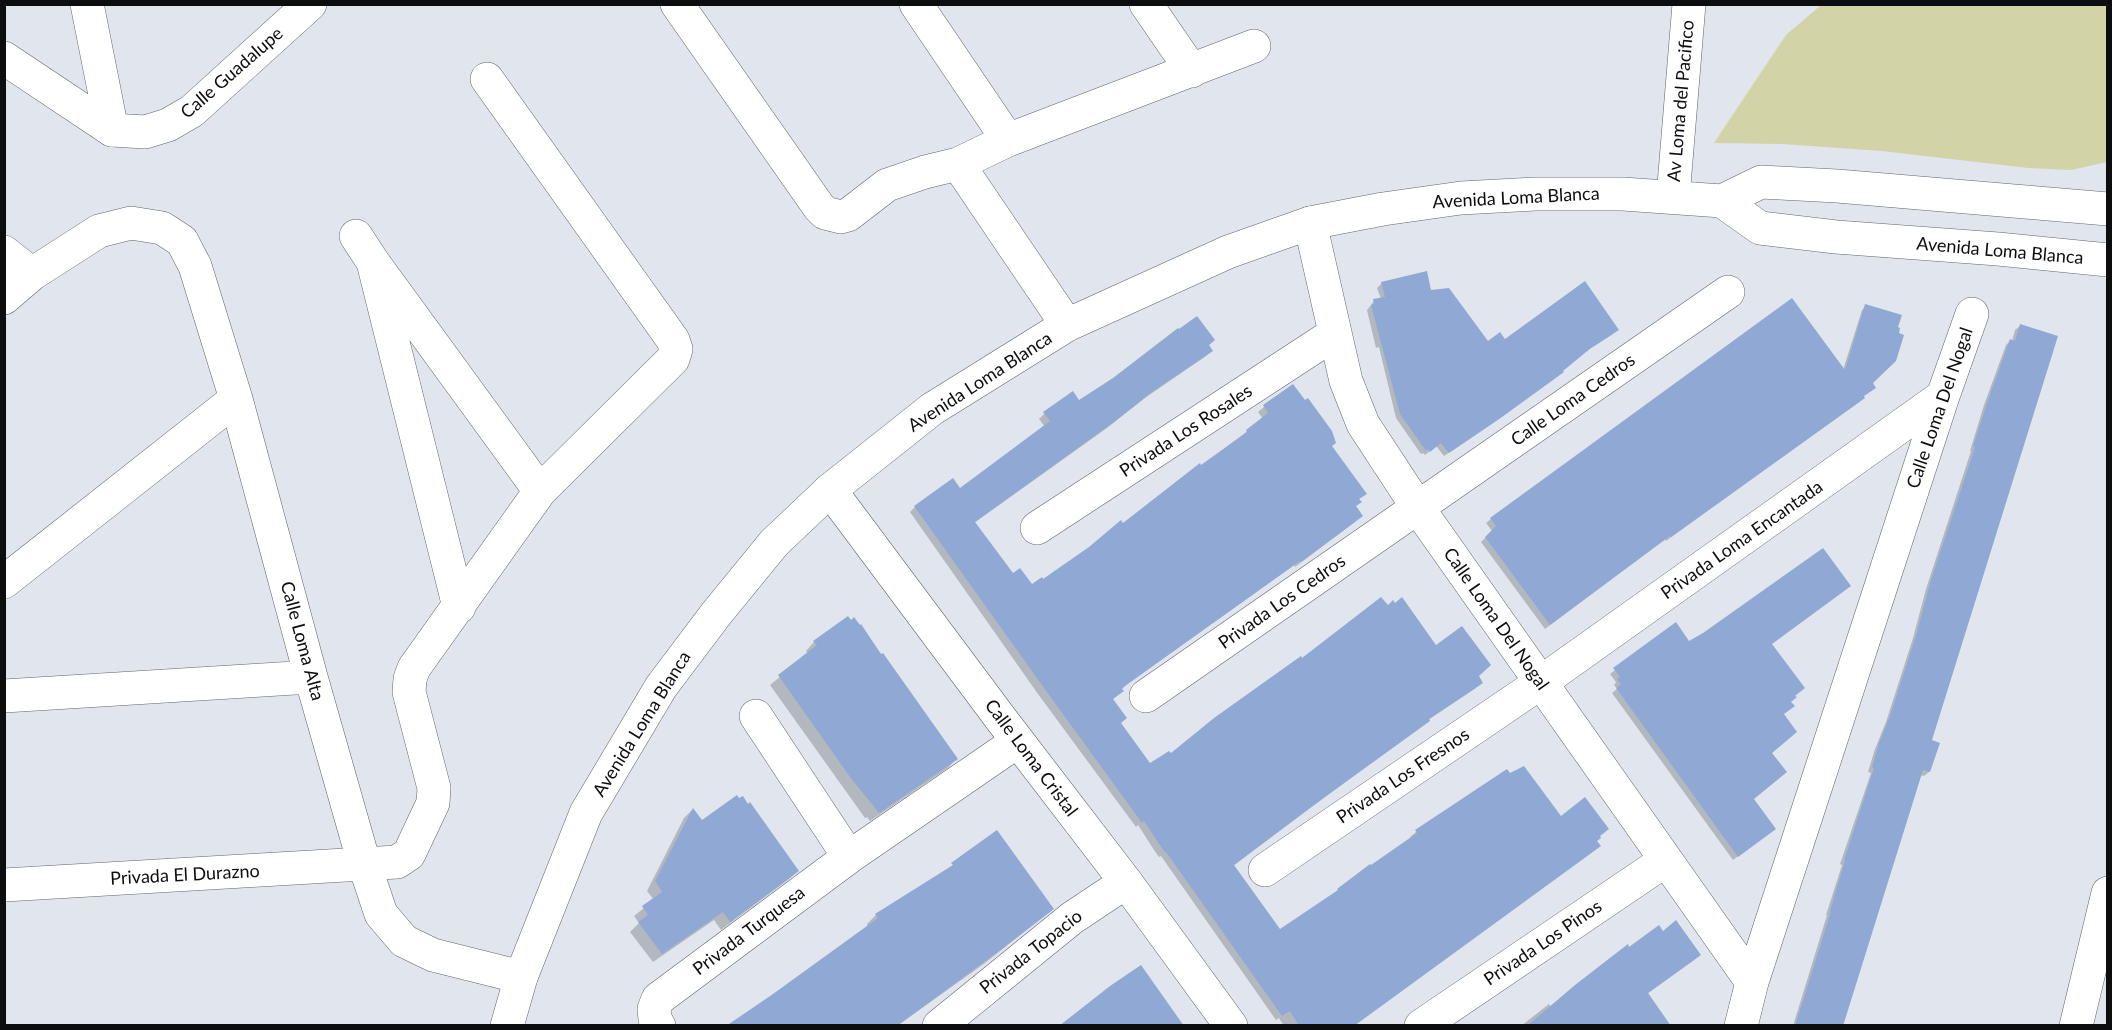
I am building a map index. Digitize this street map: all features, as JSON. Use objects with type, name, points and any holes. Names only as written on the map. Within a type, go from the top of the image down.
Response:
[{"type":"street","points":[[87,4],[112,130]]},
{"type":"street","name":"Calle Guadalupe","points":[[112,130],[145,132],[168,125],[192,111],[310,4]]},
{"type":"street","points":[[677,4],[819,207],[825,213],[833,216],[848,215],[886,185],[958,164],[1008,140],[1254,46]]},
{"type":"street","points":[[916,4],[1008,140]]},
{"type":"street","points":[[1146,4],[1192,71]]},
{"type":"street","name":"Av Loma del Pacifico","points":[[1673,198],[1689,4]]},
{"type":"street","points":[[4,58],[112,130]]},
{"type":"street","name":"Privada El Durazno","points":[[4,885],[397,862],[409,854],[433,803],[434,788],[409,692],[414,668],[540,491],[673,359],[676,349],[673,340],[487,79]]},
{"type":"street","points":[[958,164],[1067,325]]},
{"type":"street","name":"Avenida Loma Blanca","points":[[507,1026],[521,977],[586,813],[662,687],[716,614],[774,543],[830,490],[932,410],[1067,325],[1228,252],[1310,223],[1383,209],[1461,198],[1535,194],[1623,194],[1722,201],[1761,182],[1838,186],[2108,209]]},
{"type":"street","points":[[2063,205],[2108,187]]},
{"type":"street","name":"Avenida Loma Blanca","points":[[1722,201],[1760,228],[1836,237],[2108,260]]},
{"type":"street","name":"Calle Loma Alta","points":[[33,274],[99,231],[131,223],[162,228],[182,241],[195,266],[236,399],[311,677],[364,863],[381,914],[404,941],[433,955],[521,977]]},
{"type":"street","name":"Calle Loma Del Nogal","points":[[1310,223],[1346,381],[1363,424],[1418,508],[1540,683],[1752,981]]},
{"type":"street","points":[[459,607],[364,249],[540,491]]},
{"type":"street","points":[[4,252],[33,274],[4,298]]},
{"type":"street","name":"Calle Loma Cedros","points":[[1418,508],[1728,292]]},
{"type":"street","name":"Calle Loma Del Nogal","points":[[1741,1026],[1752,981],[1943,396],[1972,314]]},
{"type":"street","name":"Privada Los Rosales","points":[[1037,528],[1334,334]]},
{"type":"street","name":"Privada Loma Encantada","points":[[1540,683],[1943,396]]},
{"type":"street","points":[[4,582],[236,399]]},
{"type":"street","name":"Calle Loma Cristal","points":[[830,490],[1126,882],[1231,1026]]},
{"type":"street","name":"Privada Los Cedros","points":[[1146,696],[1418,508]]},
{"type":"street","points":[[4,696],[311,677]]},
{"type":"street","name":"Privada Los Fresnos","points":[[1265,870],[1540,683]]},
{"type":"street","points":[[756,716],[849,857]]},
{"type":"street","name":"Privada Turquesa","points":[[656,1017],[658,999],[849,857],[1018,741]]},
{"type":"street","name":"Privada Los Pinos","points":[[1421,1026],[1666,860]]},
{"type":"street","name":"Privada Topacio","points":[[939,1026],[1072,918],[1126,882]]},
{"type":"street","points":[[2076,1026],[2108,893]]},
{"type":"green space","points":[[1821,5],[2107,5],[2107,162],[2071,170],[2028,168],[1882,151],[1782,144],[1714,143],[1786,35]]},
{"type":"building","points":[[1427,271],[1431,290],[1449,288],[1488,341],[1500,332],[1505,339],[1585,281],[1619,330],[1591,348],[1564,372],[1502,417],[1449,453],[1441,443],[1430,452],[1428,449],[1426,451],[1400,414],[1371,305],[1374,304],[1373,299],[1385,297],[1381,282]]},
{"type":"building","points":[[1792,298],[1845,370],[1865,304],[1902,315],[1898,327],[1900,328],[1899,333],[1904,335],[1896,361],[1873,383],[1876,388],[1864,396],[1865,398],[1670,536],[1550,625],[1485,537],[1496,526],[1490,518]]},
{"type":"building","points":[[1197,316],[1215,340],[1209,345],[1213,351],[1152,392],[975,522],[1013,573],[1020,568],[1032,584],[1089,547],[1121,520],[1123,523],[1200,463],[1201,465],[1247,432],[1246,430],[1268,413],[1263,405],[1293,384],[1305,400],[1308,398],[1332,431],[1336,443],[1332,446],[1367,494],[1359,499],[1362,502],[1356,506],[1363,516],[1125,686],[1122,689],[1124,691],[1113,699],[1127,718],[1121,723],[1150,763],[1169,751],[1171,753],[1214,718],[1301,656],[1302,658],[1381,597],[1388,605],[1393,600],[1395,603],[1402,597],[1436,645],[1462,626],[1491,665],[1479,676],[1483,683],[1429,719],[1430,721],[1234,865],[1280,929],[1417,833],[1415,830],[1507,769],[1510,773],[1524,766],[1561,816],[1585,797],[1609,829],[1597,841],[1601,846],[1354,1026],[1299,1026],[1290,1011],[1282,1016],[1144,821],[1142,823],[914,506],[953,478],[960,488],[1050,421],[1043,412],[1073,391],[1079,400]]},
{"type":"building","points":[[2020,324],[2058,336],[1932,740],[1940,743],[1930,772],[1923,770],[1843,1026],[1795,1026],[1874,768],[1872,767],[1879,743],[1917,632],[1930,583],[1975,447],[1973,446],[2010,339],[2015,341]]},
{"type":"building","points":[[1823,548],[1851,586],[1772,644],[1805,688],[1791,702],[1795,706],[1784,714],[1797,732],[1772,753],[1787,772],[1754,799],[1776,829],[1738,857],[1616,688],[1621,684],[1617,679],[1620,677],[1613,668],[1676,622],[1689,641],[1703,633]]},
{"type":"building","points":[[848,616],[851,620],[854,617],[861,624],[958,759],[879,813],[850,777],[778,675],[817,645],[813,641]]},
{"type":"building","points":[[737,795],[739,798],[743,796],[748,804],[750,802],[799,871],[730,922],[723,912],[662,954],[638,922],[648,915],[642,906],[662,892],[655,881],[693,808],[702,820]]},
{"type":"building","points":[[997,830],[1054,909],[897,1026],[726,1026],[878,918],[875,914],[953,865],[951,863]]},
{"type":"building","points":[[1676,920],[1701,955],[1648,993],[1671,1026],[1527,1026],[1628,944],[1629,947],[1659,925],[1663,931]]},
{"type":"building","points":[[1141,965],[1184,1026],[1059,1026],[1110,986]]}]
